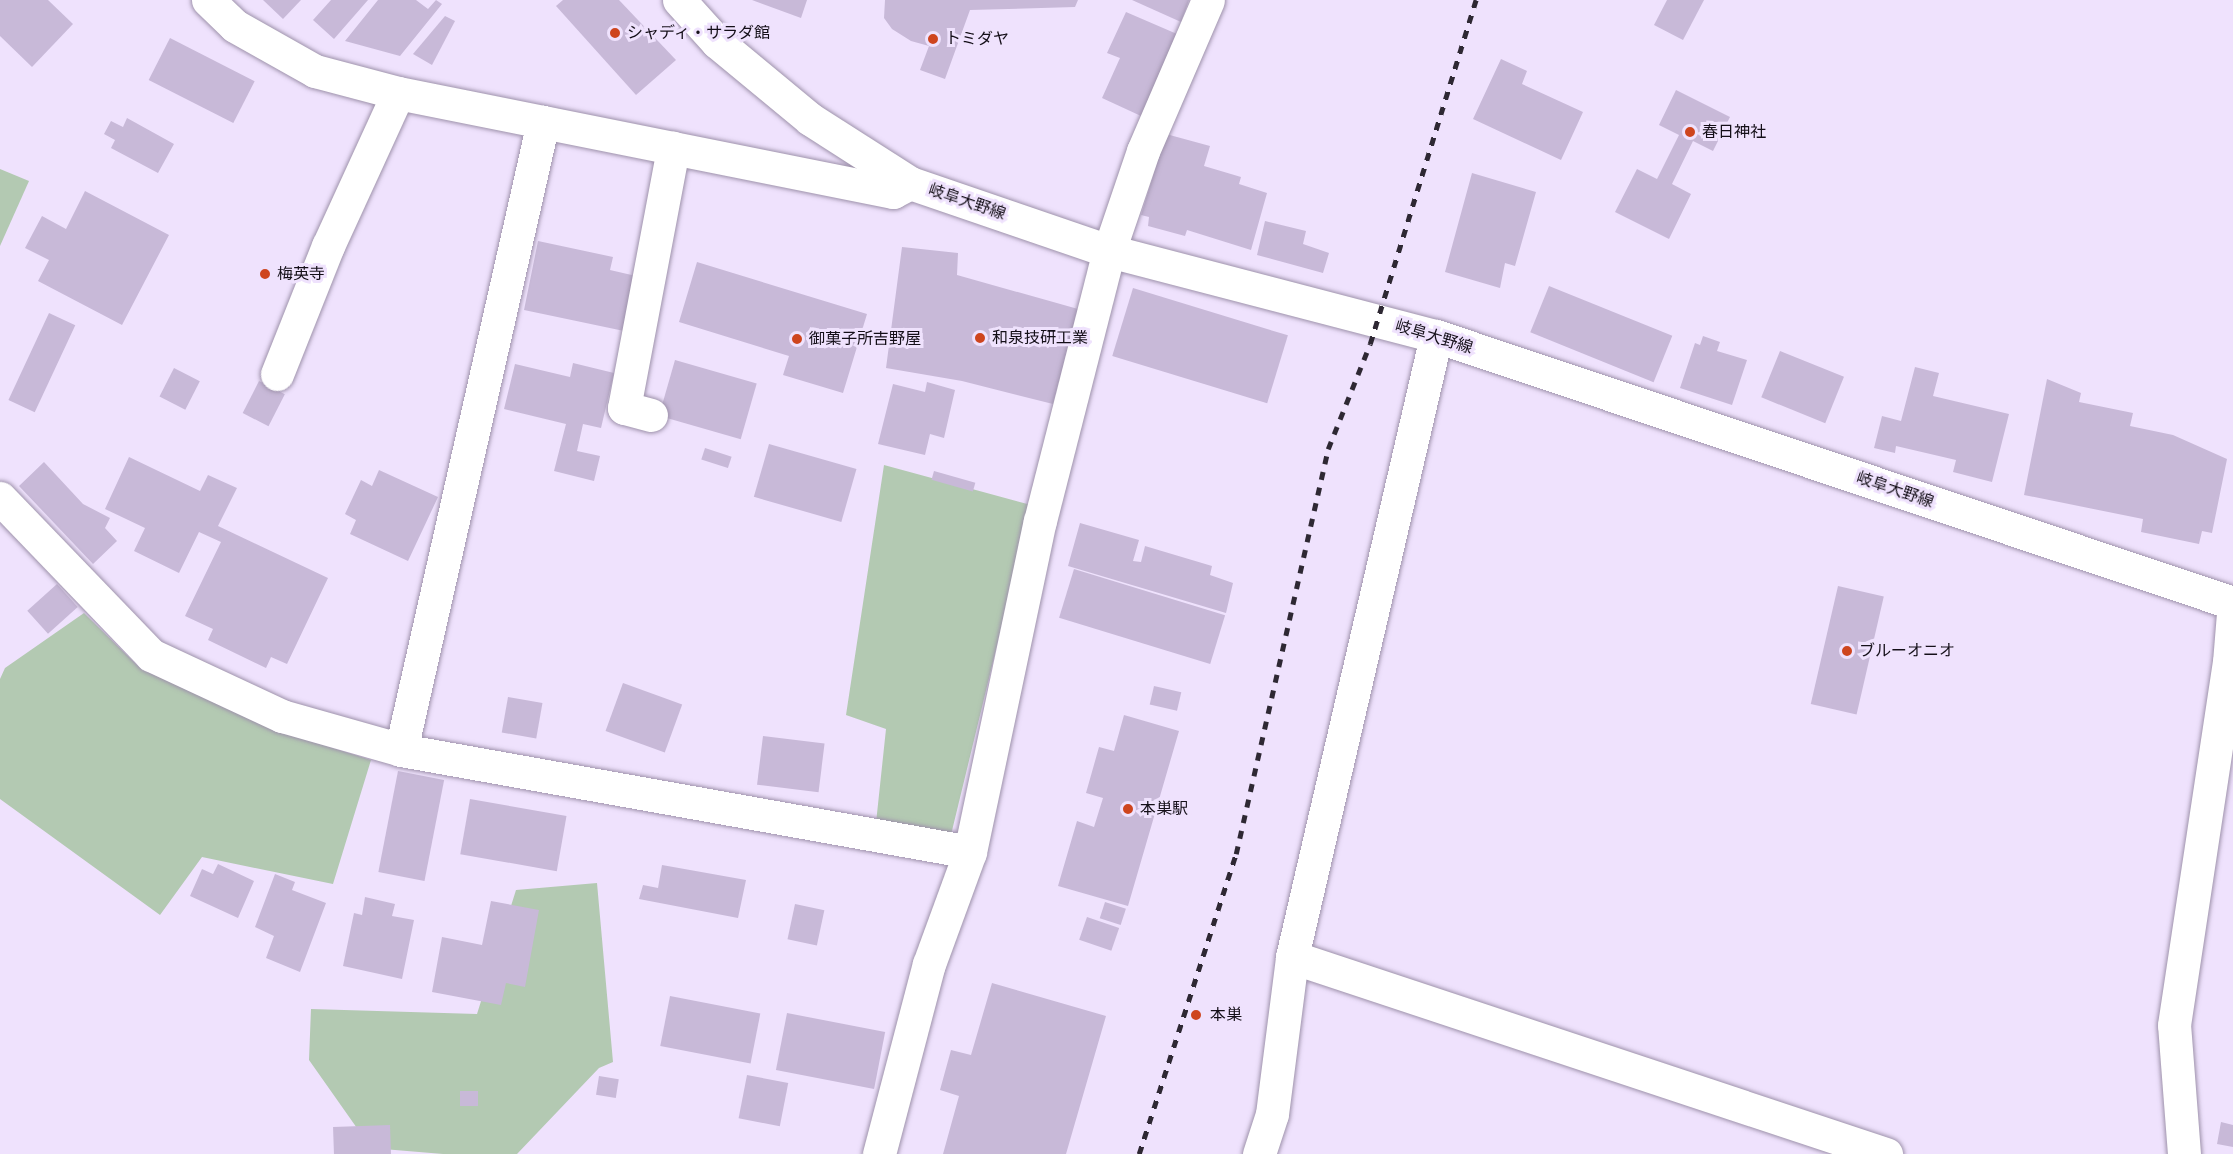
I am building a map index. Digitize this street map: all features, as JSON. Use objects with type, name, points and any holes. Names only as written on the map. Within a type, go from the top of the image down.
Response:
[{"type":"street","points":[[208,0],[236,27],[315,71],[398,93],[892,192],[910,183]]},
{"type":"street","name":"岐阜大野線","points":[[679,0],[717,42],[810,119],[910,183],[1109,251],[1436,336],[2233,603]]},
{"type":"street","points":[[879,1154],[929,964],[970,852],[1040,521],[1109,251],[1143,151],[1208,0]]},
{"type":"street","points":[[277,374],[328,246],[398,93]]},
{"type":"street","points":[[401,750],[543,123]]},
{"type":"street","points":[[651,415],[624,408],[673,148]]},
{"type":"street","points":[[1260,1154],[1272,1114],[1292,957],[1436,336]]},
{"type":"street","points":[[0,498],[151,655],[282,716],[401,750],[970,852]]},
{"type":"street","points":[[2184,1154],[2174,1025],[2229,662],[2233,614]]},
{"type":"street","points":[[1292,957],[1886,1154]]},
{"type":"green space","points":[[0,169],[29,181],[0,246]]},
{"type":"green space","points":[[884,465],[1031,505],[950,839],[876,823],[886,729],[846,715]]},
{"type":"green space","points":[[84,613],[141,669],[279,731],[371,760],[333,884],[202,857],[160,915],[0,799],[0,679],[5,668]]},
{"type":"green space","points":[[597,883],[613,1062],[599,1068],[517,1154],[443,1154],[371,1148],[309,1060],[311,1009],[477,1014],[516,890]]},
{"type":"building","points":[[0,0],[48,0],[73,24],[32,67],[0,36]]},
{"type":"building","points":[[263,0],[301,0],[283,19]]},
{"type":"building","points":[[331,0],[368,0],[334,39],[313,20]]},
{"type":"building","points":[[378,0],[416,0],[428,9],[436,0],[442,4],[400,56],[345,41]]},
{"type":"building","name":"シャディ・サラダ館","points":[[563,0],[619,0],[676,60],[636,95],[556,6]]},
{"type":"building","points":[[752,0],[807,0],[801,18]]},
{"type":"building","name":"トミダヤ","points":[[885,0],[1078,0],[1075,7],[970,10],[945,79],[920,70],[929,46],[911,41],[892,29],[884,18]]},
{"type":"building","points":[[1132,0],[1189,0],[1181,22]]},
{"type":"building","points":[[1667,0],[1704,0],[1683,40],[1654,25]]},
{"type":"building","points":[[1126,12],[1177,34],[1141,116],[1102,98],[1120,58],[1107,53]]},
{"type":"building","points":[[445,16],[455,21],[432,65],[413,54]]},
{"type":"building","points":[[170,38],[255,81],[233,123],[149,80]]},
{"type":"building","points":[[1501,59],[1527,71],[1522,84],[1583,112],[1561,160],[1473,119]]},
{"type":"building","points":[[1676,90],[1730,117],[1713,151],[1693,141],[1672,184],[1691,194],[1669,239],[1615,212],[1637,169],[1657,179],[1679,135],[1659,125]]},
{"type":"building","points":[[127,118],[174,144],[158,173],[111,148],[115,140],[104,134],[111,121],[123,127]]},
{"type":"building","points":[[1166,134],[1210,146],[1204,166],[1241,177],[1239,184],[1267,193],[1251,250],[1187,230],[1185,236],[1148,226],[1149,217],[1141,215]]},
{"type":"building","points":[[1472,173],[1536,192],[1515,266],[1505,263],[1500,288],[1445,272]]},
{"type":"building","points":[[85,191],[169,235],[122,325],[38,281],[49,260],[25,248],[42,216],[66,229]]},
{"type":"building","points":[[1265,221],[1306,231],[1303,244],[1329,253],[1323,273],[1257,255]]},
{"type":"building","points":[[538,241],[613,257],[610,270],[636,276],[624,331],[524,310]]},
{"type":"building","name":"和泉技研工業","points":[[902,247],[958,253],[957,275],[1078,309],[1053,404],[962,381],[886,368]]},
{"type":"building","name":"御菓子所吉野屋","points":[[697,262],[867,314],[843,393],[783,375],[789,356],[679,322]]},
{"type":"building","points":[[1549,286],[1672,336],[1654,382],[1530,332]]},
{"type":"building","points":[[1133,288],[1288,335],[1267,403],[1112,356]]},
{"type":"building","points":[[49,313],[75,325],[35,412],[8,400]]},
{"type":"building","points":[[1703,336],[1720,342],[1717,351],[1747,360],[1732,405],[1680,388],[1695,343],[1700,345]]},
{"type":"building","points":[[1780,351],[1844,377],[1825,423],[1761,397]]},
{"type":"building","points":[[675,360],[757,383],[741,439],[659,416]]},
{"type":"building","points":[[573,363],[614,373],[601,428],[583,424],[577,451],[600,456],[594,481],[554,471],[566,424],[504,409],[515,364],[570,377]]},
{"type":"building","points":[[1915,367],[1939,373],[1933,396],[2009,414],[1992,482],[1953,472],[1956,460],[1896,446],[1895,453],[1874,448],[1882,416],[1901,421]]},
{"type":"building","points":[[174,368],[200,381],[185,410],[159,397]]},
{"type":"building","points":[[2047,379],[2081,393],[2079,402],[2133,413],[2130,426],[2173,435],[2227,459],[2212,533],[2202,531],[2199,544],[2141,532],[2143,519],[2024,495]]},
{"type":"building","points":[[259,381],[285,394],[268,426],[243,413]]},
{"type":"building","points":[[927,382],[955,390],[944,438],[930,434],[925,455],[878,444],[893,384],[925,392]]},
{"type":"building","points":[[769,444],[856,469],[841,522],[754,497]]},
{"type":"building","points":[[705,448],[732,457],[728,468],[701,459]]},
{"type":"building","points":[[129,457],[200,491],[208,475],[237,488],[218,526],[328,578],[287,664],[271,657],[266,668],[208,640],[213,629],[185,616],[221,542],[199,532],[179,573],[134,551],[145,528],[105,509]]},
{"type":"building","points":[[44,462],[83,504],[110,518],[105,528],[117,541],[93,564],[19,486]]},
{"type":"building","points":[[379,470],[438,497],[408,561],[350,534],[356,520],[345,514],[361,480],[372,486]]},
{"type":"building","points":[[934,471],[975,483],[973,492],[932,480]]},
{"type":"building","points":[[1080,523],[1139,540],[1133,561],[1141,562],[1145,546],[1212,566],[1210,575],[1233,583],[1226,613],[1068,566]]},
{"type":"building","points":[[1074,569],[1225,615],[1210,664],[1059,618]]},
{"type":"building","points":[[57,584],[78,607],[48,634],[27,611]]},
{"type":"building","name":"ブルーオニオ","points":[[1838,586],[1884,597],[1857,714],[1811,704]]},
{"type":"building","points":[[623,683],[682,705],[665,752],[606,731]]},
{"type":"building","points":[[1154,686],[1181,692],[1177,711],[1150,705]]},
{"type":"building","points":[[508,697],[542,703],[536,739],[502,732]]},
{"type":"building","name":"本巣駅","points":[[1124,715],[1179,731],[1128,906],[1058,886],[1077,821],[1094,827],[1103,798],[1086,793],[1099,747],[1114,751]]},
{"type":"building","points":[[763,736],[825,744],[819,792],[757,785]]},
{"type":"building","points":[[398,771],[444,780],[424,881],[378,872]]},
{"type":"building","points":[[470,799],[567,816],[557,871],[460,854]]},
{"type":"building","points":[[218,864],[254,881],[238,918],[190,896],[202,869],[213,874]]},
{"type":"building","points":[[662,865],[746,880],[738,918],[639,899],[643,885],[658,888]]},
{"type":"building","points":[[275,874],[295,882],[292,890],[326,903],[300,972],[266,958],[274,936],[255,927]]},
{"type":"building","points":[[365,897],[395,904],[392,916],[414,920],[402,979],[343,966],[354,913],[362,915]]},
{"type":"building","points":[[491,901],[539,910],[525,987],[506,983],[501,1005],[432,992],[442,937],[482,945]]},
{"type":"building","points":[[1105,902],[1126,909],[1121,925],[1100,918]]},
{"type":"building","points":[[795,904],[824,910],[817,945],[788,939]]},
{"type":"building","points":[[1087,917],[1119,928],[1111,951],[1079,940]]},
{"type":"building","points":[[992,983],[1106,1016],[1066,1154],[943,1154],[959,1096],[940,1090],[951,1050],[971,1055]]},
{"type":"building","points":[[670,996],[760,1014],[751,1064],[660,1046]]},
{"type":"building","points":[[787,1013],[885,1032],[874,1089],[776,1070]]},
{"type":"building","points":[[747,1075],[788,1083],[780,1126],[739,1118]]},
{"type":"building","points":[[599,1076],[619,1079],[616,1098],[596,1095]]},
{"type":"building","points":[[460,1091],[478,1091],[478,1106],[460,1106]]},
{"type":"building","points":[[2221,1122],[2233,1125],[2233,1147],[2217,1144]]},
{"type":"building","points":[[390,1125],[391,1154],[334,1154],[333,1127]]},
{"type":"railway","points":[[1139,1154],[1236,854],[1328,449],[1370,344],[1476,0]]},
{"type":"place","name":"シャディ・サラダ館","points":[[615,33]]},
{"type":"place","name":"トミダヤ","points":[[933,39]]},
{"type":"place","name":"春日神社","points":[[1690,132]]},
{"type":"place","name":"梅英寺","points":[[265,274]]},
{"type":"place","name":"和泉技研工業","points":[[980,338]]},
{"type":"place","name":"御菓子所吉野屋","points":[[797,339]]},
{"type":"place","name":"ブルーオニオ","points":[[1847,651]]},
{"type":"place","name":"本巣駅","points":[[1128,809]]},
{"type":"place","name":"本巣","points":[[1196,1015]]}]
